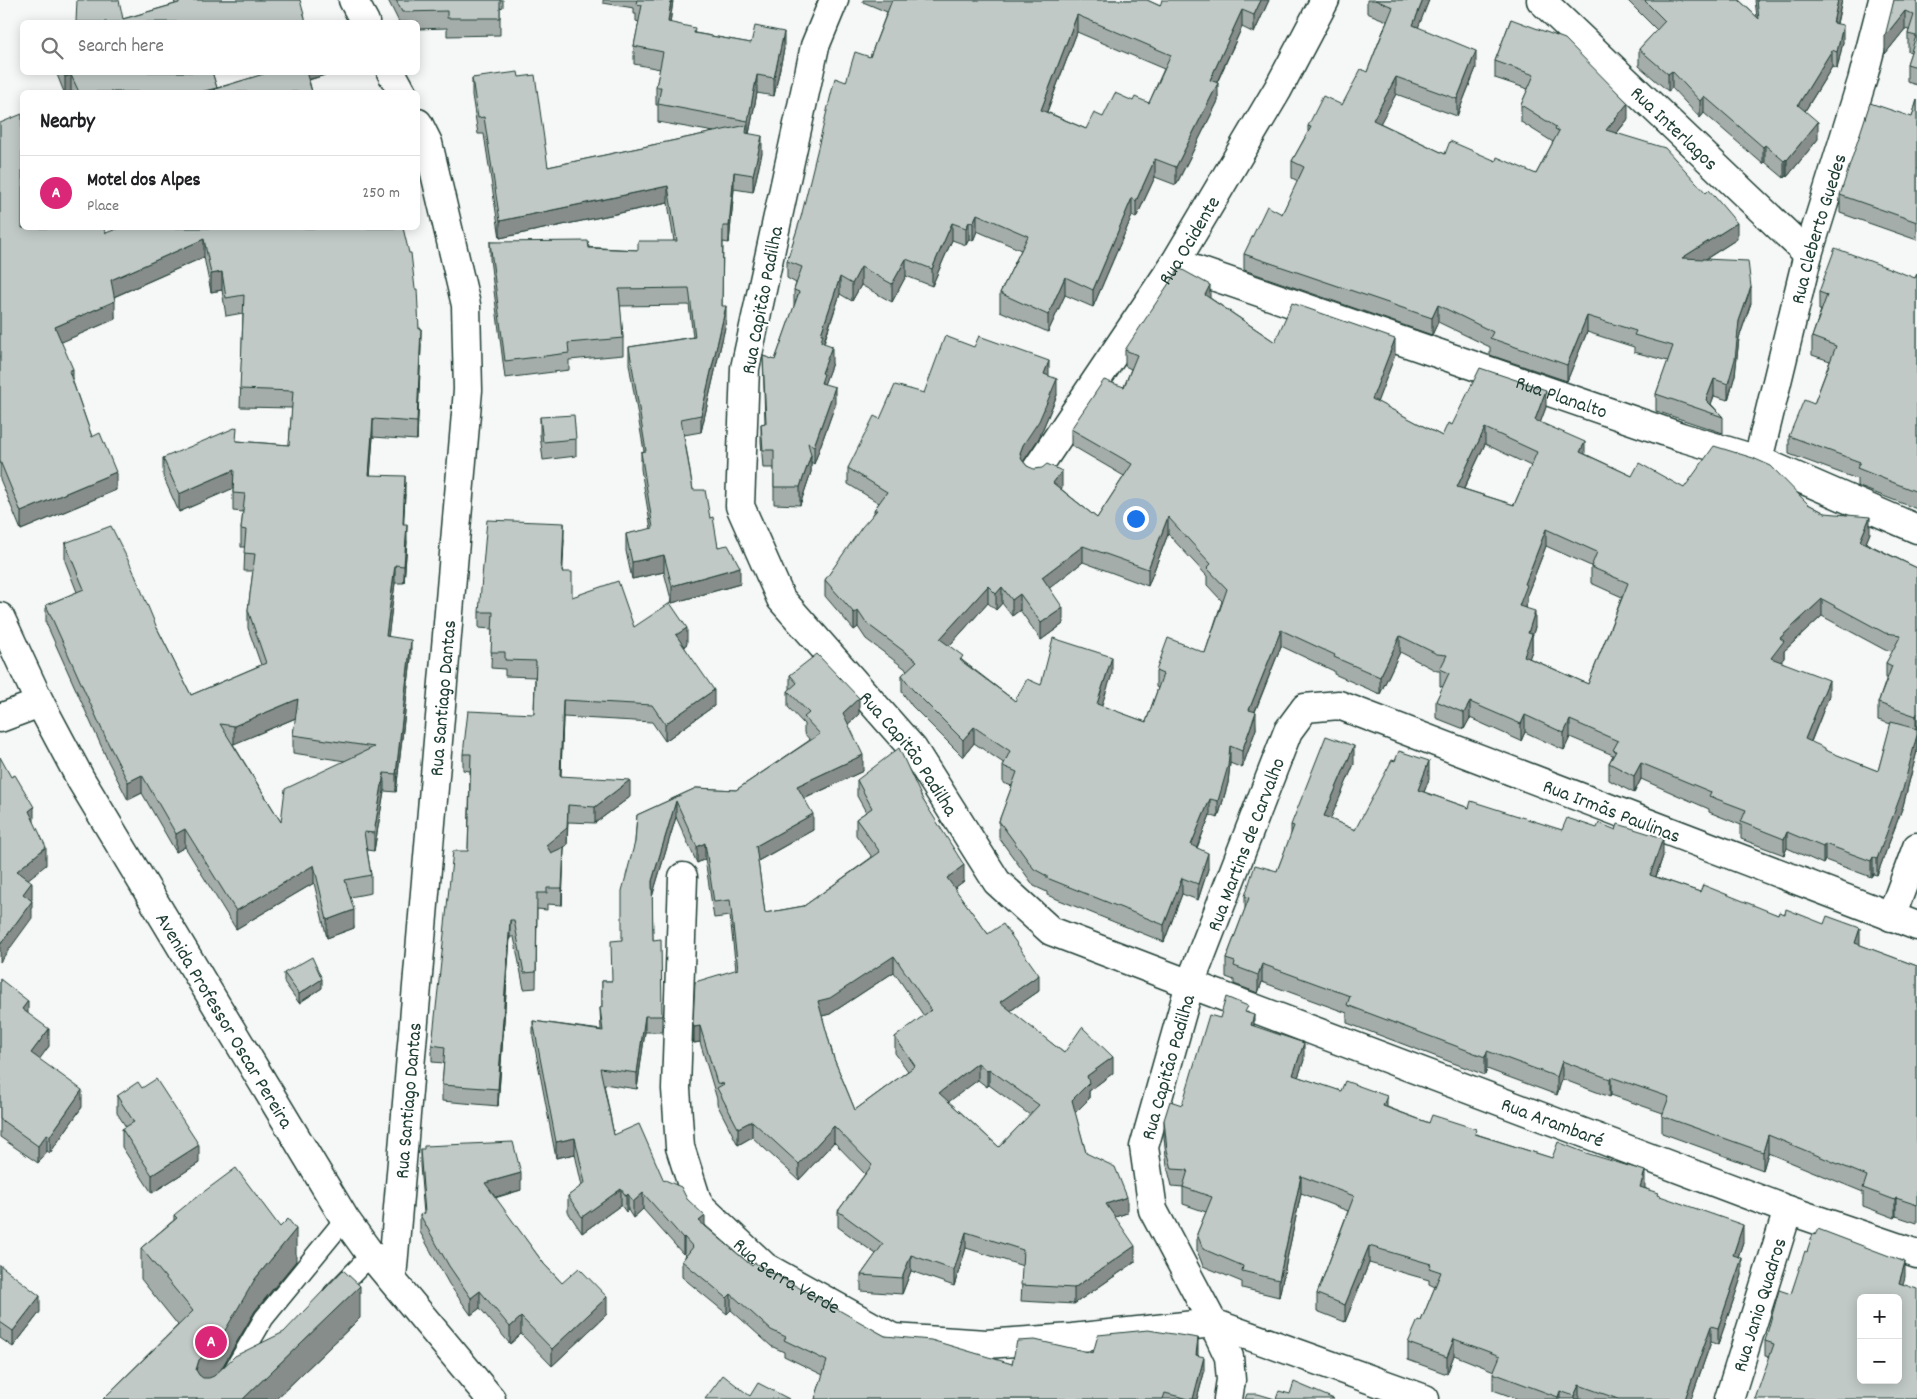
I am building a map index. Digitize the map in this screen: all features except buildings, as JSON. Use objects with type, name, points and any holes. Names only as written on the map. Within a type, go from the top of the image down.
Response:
[{"type":"street","points":[[353,0],[364,20]]},
{"type":"street","name":"Rua Capitão Padilha","points":[[834,0],[815,46],[745,368],[740,506],[781,599],[913,749],[998,882],[1051,931],[1190,984],[1144,1146],[1153,1210],[1229,1357],[1232,1380],[1228,1399]]},
{"type":"street","name":"Rua Ocidente","points":[[1036,470],[1175,263],[1278,89],[1325,0]]},
{"type":"street","name":"Rua Interlagos","points":[[1541,0],[1808,254]]},
{"type":"street","name":"Rua Cleberto Guedes","points":[[1758,460],[1808,254],[1862,81],[1883,0]]},
{"type":"street","points":[[393,75],[401,90]]},
{"type":"street","name":"Rua Santiago Dantas","points":[[392,1278],[468,390],[466,305],[428,143],[420,126]]},
{"type":"street","name":"Rua Planalto","points":[[1175,263],[1680,437],[1758,460],[1917,529]]},
{"type":"street","name":"Avenida Professor Oscar Pereira","points":[[0,617],[40,703],[82,780],[345,1219],[371,1255],[491,1399]]},
{"type":"street","points":[[0,718],[40,703]]},
{"type":"street","name":"Rua Irmãs Paulinas","points":[[1305,708],[1338,705],[1917,926]]},
{"type":"street","name":"Rua Martins de Carvalho","points":[[1190,984],[1288,731],[1305,708]]},
{"type":"street","points":[[1891,917],[1917,846]]},
{"type":"street","name":"Rua Serra Verde","points":[[683,877],[676,1089],[680,1147],[698,1204],[765,1267],[893,1338],[986,1344],[1072,1338],[1213,1323]]},
{"type":"street","name":"Rua Arambaré","points":[[1190,984],[1788,1210],[1917,1254]]},
{"type":"street","name":"Rua Janio Quadros","points":[[1729,1399],[1788,1210]]},
{"type":"street","points":[[1213,1323],[1425,1399]]},
{"type":"lane","points":[[207,1399],[229,1378],[264,1318],[345,1219]]},
{"type":"lane","points":[[319,1309],[371,1255]]},
{"type":"lane","points":[[229,1378],[260,1363]]},
{"type":"place","name":"Motel dos Alpes","points":[[211,1342]]}]
